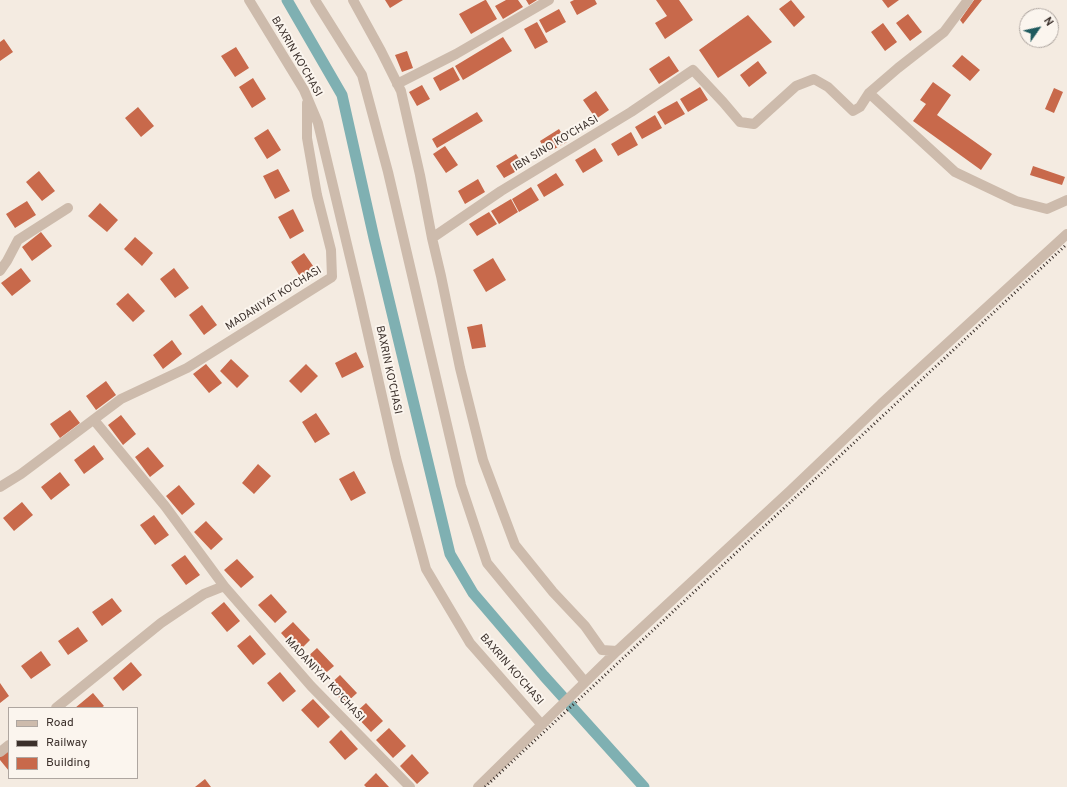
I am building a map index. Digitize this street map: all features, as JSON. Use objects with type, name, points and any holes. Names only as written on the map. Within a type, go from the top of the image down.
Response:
[{"type":"street","name":"BAXRIN KO'CHASI","points":[[248,0],[304,90],[318,123],[396,458],[426,569],[470,643],[542,725]]},
{"type":"street","points":[[315,0],[362,75],[388,172],[461,485],[486,563],[585,682]]},
{"type":"street","points":[[353,0],[401,91],[460,368],[483,460],[515,545],[553,592],[585,626],[602,650],[616,651]]},
{"type":"street","points":[[397,84],[456,54],[549,0]]},
{"type":"street","points":[[968,0],[944,32],[869,93],[955,172],[1016,201],[1047,209],[1067,200]]},
{"type":"street","name":"IBN SINO KO'CHASI","points":[[432,238],[501,191],[631,112],[693,70],[740,122],[754,124],[796,86],[814,79],[828,87],[853,111],[860,107],[869,93]]},
{"type":"street","name":"MADANIYAT KO'CHASI","points":[[0,487],[21,474],[121,399],[187,368],[332,277],[331,250],[317,194],[307,138],[307,99]]},
{"type":"street","points":[[0,271],[18,240],[68,208]]},
{"type":"street","points":[[478,787],[616,651],[790,491],[880,404],[1067,234]]},
{"type":"street","name":"MADANIYAT KO'CHASI","points":[[94,420],[165,506],[224,586],[311,686],[410,787]]},
{"type":"street","points":[[57,707],[161,622],[204,594],[224,586]]},
{"type":"street","points":[[0,752],[8,746]]},
{"type":"building","points":[[385,0],[403,0],[390,8]]},
{"type":"building","points":[[485,0],[497,19],[471,34],[459,14]]},
{"type":"building","points":[[506,0],[518,0],[523,7],[503,19],[495,6]]},
{"type":"building","points":[[526,0],[537,0],[529,5]]},
{"type":"building","points":[[574,0],[595,0],[597,4],[577,15],[570,2]]},
{"type":"building","points":[[656,0],[679,0],[693,20],[665,39],[655,23],[667,16]]},
{"type":"building","points":[[791,0],[805,17],[794,27],[779,9]]},
{"type":"building","points":[[882,0],[899,0],[888,8]]},
{"type":"building","points":[[974,0],[982,0],[963,24],[960,20]]},
{"type":"building","points":[[559,9],[566,22],[546,33],[539,20]]},
{"type":"building","points":[[908,14],[922,32],[910,41],[896,23]]},
{"type":"building","points":[[748,15],[772,42],[718,78],[699,50]]},
{"type":"building","points":[[537,22],[548,42],[535,49],[524,29]]},
{"type":"building","points":[[883,23],[897,42],[885,51],[871,32]]},
{"type":"building","points":[[503,37],[512,51],[463,80],[455,66]]},
{"type":"building","points":[[4,39],[13,52],[0,61],[0,42]]},
{"type":"building","points":[[236,47],[249,68],[235,77],[221,56]]},
{"type":"building","points":[[407,51],[413,68],[402,72],[395,55]]},
{"type":"building","points":[[962,55],[980,70],[970,81],[952,66]]},
{"type":"building","points":[[669,56],[679,71],[659,84],[649,69]]},
{"type":"building","points":[[758,61],[767,73],[749,87],[740,75]]},
{"type":"building","points":[[453,67],[460,80],[440,91],[433,78]]},
{"type":"building","points":[[253,78],[266,99],[252,108],[239,87]]},
{"type":"building","points":[[933,82],[951,95],[937,115],[992,154],[981,170],[913,121],[926,104],[920,100]]},
{"type":"building","points":[[422,85],[430,99],[417,106],[409,92]]},
{"type":"building","points":[[700,87],[708,100],[688,112],[680,99]]},
{"type":"building","points":[[1054,88],[1063,92],[1054,113],[1045,109]]},
{"type":"building","points":[[596,91],[609,110],[596,119],[583,100]]},
{"type":"building","points":[[677,101],[685,114],[665,125],[657,112]]},
{"type":"building","points":[[138,107],[154,126],[141,137],[125,118]]},
{"type":"building","points":[[477,112],[483,121],[437,148],[432,139]]},
{"type":"building","points":[[655,115],[662,128],[642,139],[635,127]]},
{"type":"building","points":[[268,129],[281,150],[267,159],[254,138]]},
{"type":"building","points":[[559,129],[567,142],[547,153],[540,141]]},
{"type":"building","points":[[631,132],[638,145],[618,156],[611,144]]},
{"type":"building","points":[[445,146],[458,165],[446,173],[433,154]]},
{"type":"building","points":[[595,148],[603,161],[583,173],[575,160]]},
{"type":"building","points":[[516,154],[524,167],[504,178],[496,166]]},
{"type":"building","points":[[1033,166],[1065,177],[1062,185],[1030,175]]},
{"type":"building","points":[[278,169],[290,191],[275,199],[263,176]]},
{"type":"building","points":[[39,171],[55,191],[42,201],[26,182]]},
{"type":"building","points":[[556,173],[564,185],[544,197],[537,185]]},
{"type":"building","points":[[478,179],[485,192],[465,204],[458,191]]},
{"type":"building","points":[[531,187],[539,200],[519,212],[512,199]]},
{"type":"building","points":[[511,199],[518,212],[499,224],[491,211]]},
{"type":"building","points":[[27,201],[36,215],[15,228],[6,214]]},
{"type":"building","points":[[100,203],[118,220],[107,232],[88,216]]},
{"type":"building","points":[[293,209],[304,231],[290,239],[278,217]]},
{"type":"building","points":[[489,212],[497,224],[477,236],[469,224]]},
{"type":"building","points":[[41,232],[52,246],[32,261],[22,247]]},
{"type":"building","points":[[135,237],[153,253],[142,266],[124,249]]},
{"type":"building","points":[[304,253],[318,273],[304,283],[291,262]]},
{"type":"building","points":[[493,258],[506,280],[486,292],[473,270]]},
{"type":"building","points":[[21,268],[31,281],[12,296],[1,283]]},
{"type":"building","points":[[174,268],[189,288],[175,298],[160,279]]},
{"type":"building","points":[[128,293],[145,311],[133,322],[116,304]]},
{"type":"building","points":[[202,305],[217,325],[204,335],[189,315]]},
{"type":"building","points":[[482,324],[486,347],[472,349],[467,327]]},
{"type":"building","points":[[172,340],[182,354],[163,369],[153,355]]},
{"type":"building","points":[[356,352],[364,367],[342,378],[335,363]]},
{"type":"building","points":[[231,359],[249,376],[237,388],[220,371]]},
{"type":"building","points":[[206,364],[222,383],[209,393],[193,374]]},
{"type":"building","points":[[306,364],[318,376],[301,393],[289,381]]},
{"type":"building","points":[[106,381],[116,395],[96,410],[86,396]]},
{"type":"building","points":[[70,410],[80,423],[60,438],[50,424]]},
{"type":"building","points":[[316,413],[330,434],[315,443],[302,422]]},
{"type":"building","points":[[121,415],[136,434],[123,445],[108,425]]},
{"type":"building","points":[[94,445],[104,459],[84,474],[74,460]]},
{"type":"building","points":[[148,447],[164,466],[150,477],[135,457]]},
{"type":"building","points":[[258,464],[271,476],[254,494],[242,483]]},
{"type":"building","points":[[354,471],[366,493],[351,501],[339,479]]},
{"type":"building","points":[[60,472],[70,485],[51,500],[41,487]]},
{"type":"building","points":[[179,485],[195,504],[182,515],[166,496]]},
{"type":"building","points":[[22,502],[33,515],[14,531],[3,518]]},
{"type":"building","points":[[154,515],[169,535],[155,545],[140,525]]},
{"type":"building","points":[[206,521],[223,539],[211,550],[194,532]]},
{"type":"building","points":[[185,555],[200,575],[186,585],[171,565]]},
{"type":"building","points":[[237,559],[254,577],[241,588],[224,570]]},
{"type":"building","points":[[271,594],[287,612],[275,623],[258,605]]},
{"type":"building","points":[[112,598],[122,611],[102,626],[92,612]]},
{"type":"building","points":[[224,602],[240,621],[227,632],[211,613]]},
{"type":"building","points":[[293,622],[310,640],[298,652],[281,633]]},
{"type":"building","points":[[78,627],[88,641],[68,655],[58,641]]},
{"type":"building","points":[[250,635],[266,654],[253,665],[237,646]]},
{"type":"building","points":[[317,648],[334,666],[321,677],[305,659]]},
{"type":"building","points":[[41,651],[51,665],[31,679],[21,666]]},
{"type":"building","points":[[131,662],[142,675],[123,691],[113,678]]},
{"type":"building","points":[[280,672],[296,691],[283,702],[267,683]]},
{"type":"building","points":[[340,675],[357,693],[345,704],[328,686]]},
{"type":"building","points":[[0,683],[9,696],[0,703]]},
{"type":"building","points":[[93,693],[104,706],[102,707],[76,707]]},
{"type":"building","points":[[313,699],[330,717],[318,728],[301,710]]},
{"type":"building","points":[[366,703],[383,721],[371,732],[354,714]]},
{"type":"building","points":[[389,728],[406,746],[393,758],[376,740]]},
{"type":"building","points":[[341,730],[358,749],[345,760],[329,742]]},
{"type":"building","points":[[8,750],[8,770],[0,760],[0,757]]},
{"type":"building","points":[[412,754],[429,773],[417,784],[400,766]]},
{"type":"building","points":[[376,773],[389,787],[366,787],[364,785]]},
{"type":"building","points":[[205,779],[211,787],[195,787]]},
{"type":"waterway","points":[[287,0],[342,95],[374,238],[450,554],[473,593],[544,676],[644,787]]},
{"type":"railway","points":[[485,787],[1067,244]]}]
